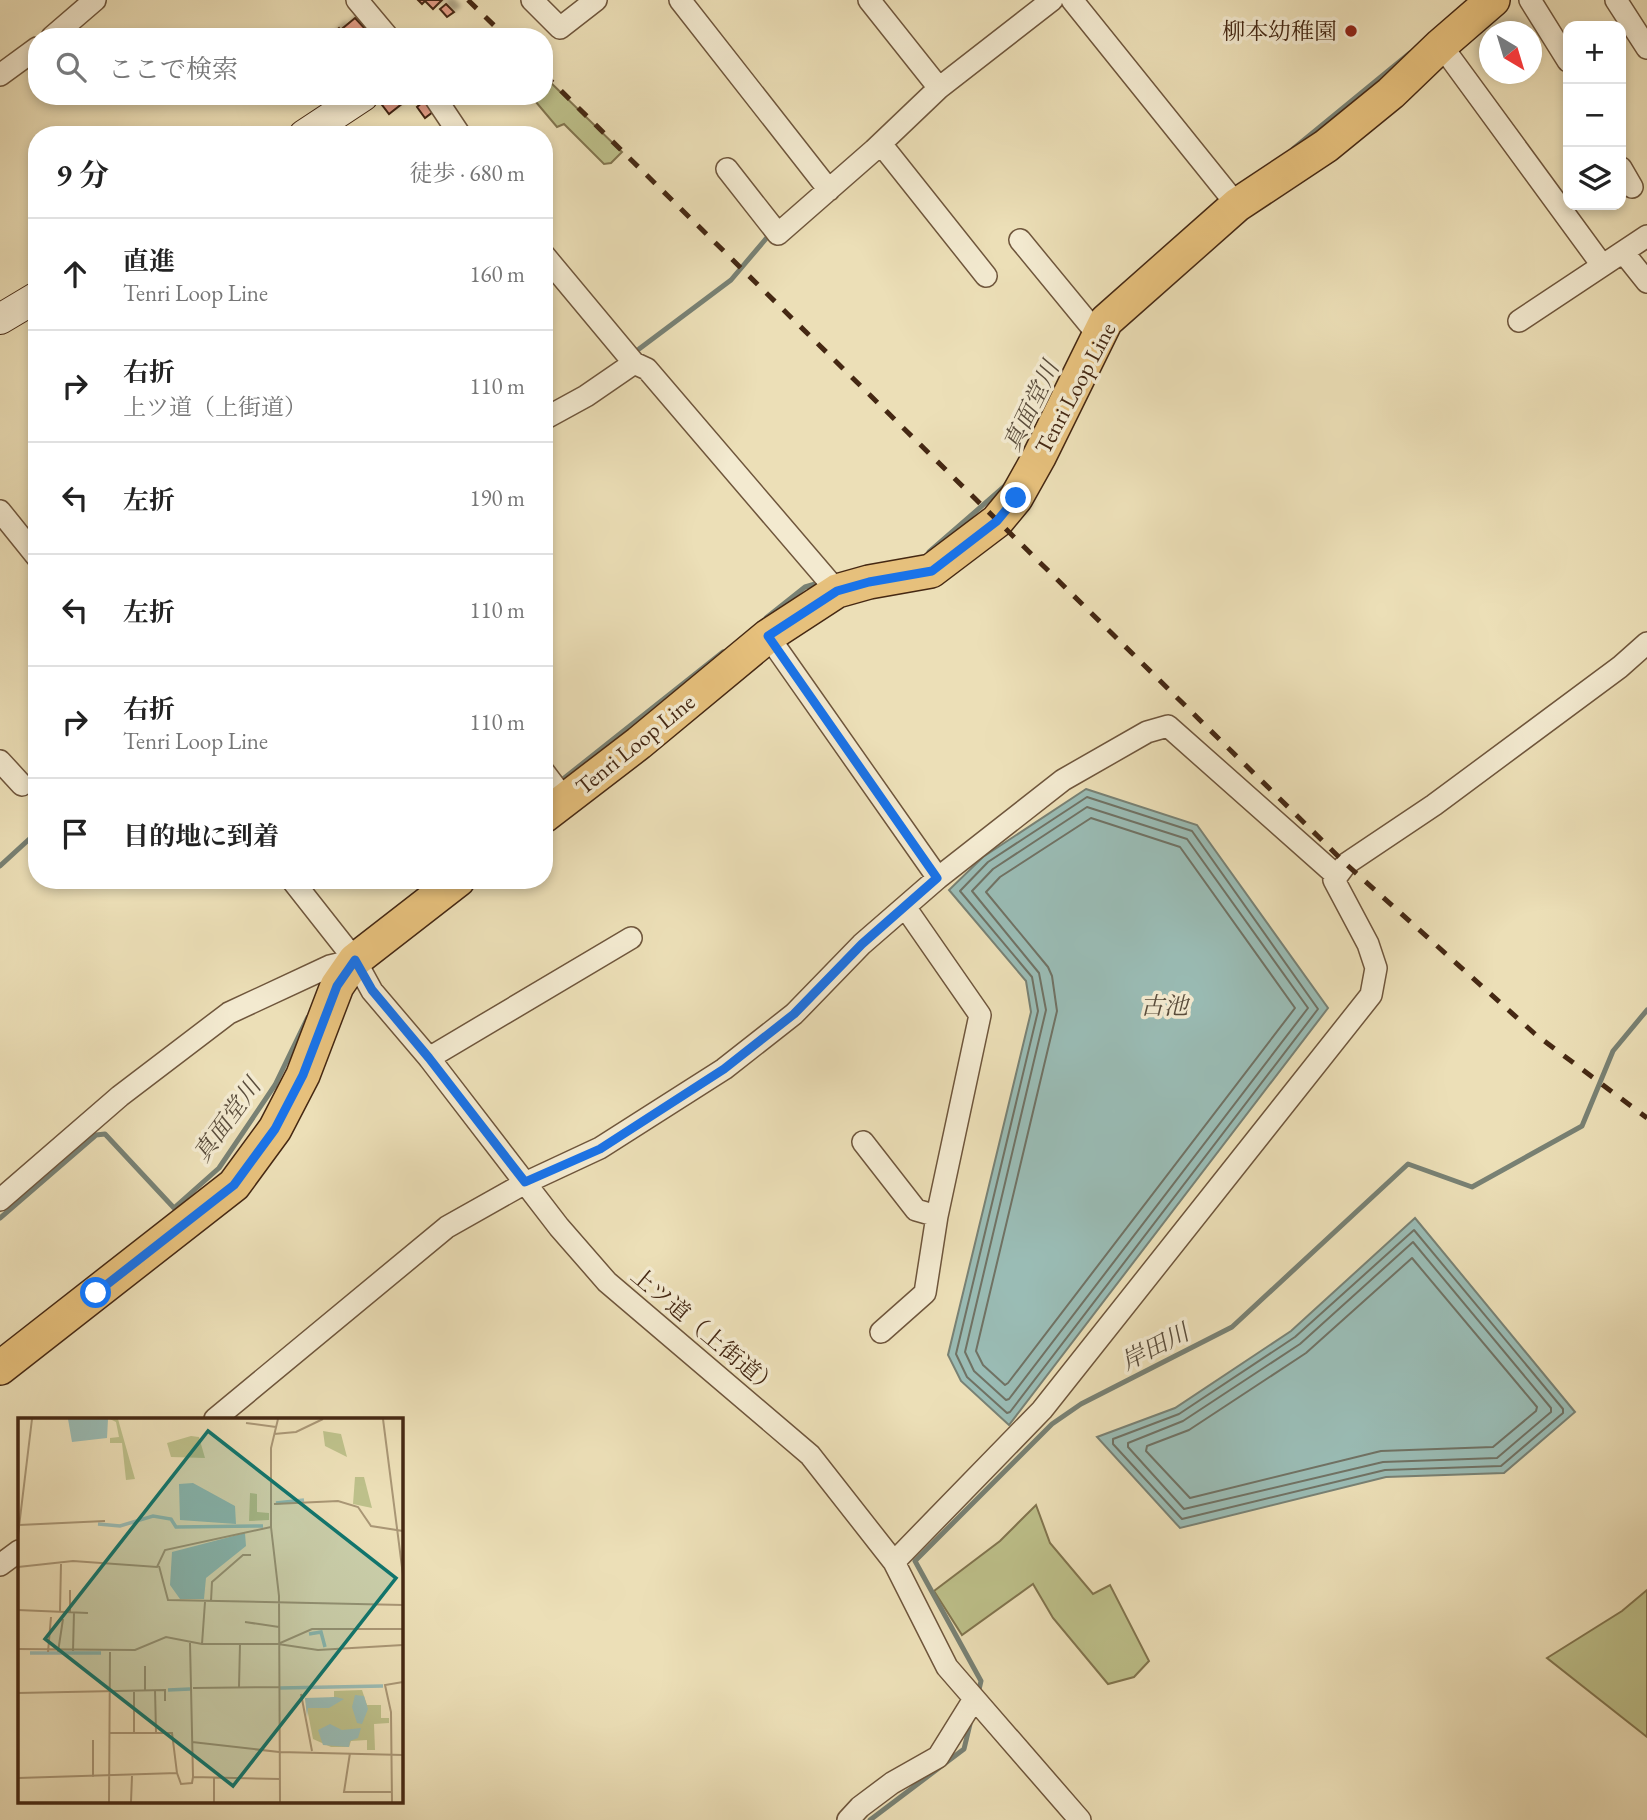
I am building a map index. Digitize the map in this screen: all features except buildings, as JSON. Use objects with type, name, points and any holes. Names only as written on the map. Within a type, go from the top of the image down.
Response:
[{"type":"main road","name":"Tenri Loop Line","points":[[554,808],[639,743],[768,636],[837,591],[869,582],[932,571],[997,521],[1016,498],[1039,457],[1107,321],[1237,205],[1326,146],[1391,93],[1493,0]]},
{"type":"main road","points":[[318,126],[349,105]]},
{"type":"main road","points":[[0,318],[28,302]]},
{"type":"main road","points":[[0,1368],[234,1185],[275,1129],[303,1075],[337,986],[355,960],[446,889]]},
{"type":"street","points":[[62,28],[95,0]]},
{"type":"street","points":[[358,0],[381,28]]},
{"type":"street","points":[[532,0],[560,28],[596,0]]},
{"type":"street","points":[[680,0],[829,190]]},
{"type":"street","points":[[869,0],[939,88]]},
{"type":"street","points":[[727,169],[778,234],[881,144],[939,88],[1052,0]]},
{"type":"street","points":[[1072,0],[1237,205]]},
{"type":"street","points":[[1530,0],[1563,53]]},
{"type":"street","points":[[1616,0],[1647,48]]},
{"type":"street","points":[[1441,45],[1602,265]]},
{"type":"street","points":[[0,75],[28,55]]},
{"type":"street","points":[[440,105],[454,126]]},
{"type":"street","points":[[881,144],[986,276]]},
{"type":"street","points":[[1626,177],[1632,187]]},
{"type":"street","points":[[1519,321],[1647,236]]},
{"type":"street","points":[[1020,240],[1100,336]]},
{"type":"street","points":[[1623,251],[1647,282]]},
{"type":"street","points":[[553,266],[634,363],[647,369],[837,591]]},
{"type":"street","points":[[553,414],[586,396],[634,363]]},
{"type":"street","points":[[0,511],[28,546]]},
{"type":"street","points":[[768,636],[937,878]]},
{"type":"street","points":[[894,1562],[1042,1410],[1371,995],[1376,968],[1368,944],[1334,880],[1346,864],[1434,805],[1620,667],[1647,643]]},
{"type":"street","points":[[216,1418],[447,1227],[525,1182],[600,1149],[724,1069],[794,1014],[862,944],[937,878],[1063,780],[1147,733],[1168,726],[1337,876]]},
{"type":"street","points":[[0,761],[22,785]]},
{"type":"street","name":"上ツ道（上街道）","points":[[299,889],[355,960],[372,990],[429,1058],[559,1227],[607,1282],[810,1455],[894,1562],[947,1667],[1080,1820]]},
{"type":"street","points":[[881,1332],[925,1293],[937,1216],[980,1015],[905,907]]},
{"type":"street","points":[[429,1058],[631,938]]},
{"type":"street","points":[[0,1200],[120,1096],[229,1013],[330,966],[355,960]]},
{"type":"street","points":[[863,1142],[916,1210],[937,1216]]},
{"type":"street","points":[[0,1565],[18,1552]]},
{"type":"street","points":[[848,1820],[860,1807],[892,1783],[938,1757],[974,1699]]},
{"type":"green space","points":[[553,85],[622,152],[611,163],[604,164],[564,124],[557,127],[539,105],[553,105]]},
{"type":"green space","points":[[1036,1505],[1050,1543],[1093,1594],[1110,1585],[1149,1661],[1134,1677],[1108,1684],[1053,1618],[1033,1584],[962,1635],[934,1591],[1000,1541]]},
{"type":"green space","points":[[1647,1590],[1647,1737],[1547,1658],[1622,1611]]},
{"type":"water","name":"古池","points":[[1086,789],[1197,825],[1328,1008],[1009,1425],[961,1381],[948,1355],[1031,1012],[1026,981],[949,890],[983,857]]},
{"type":"water","points":[[1415,1218],[1575,1412],[1504,1473],[1386,1477],[1180,1528],[1097,1437],[1175,1408],[1291,1331]]},
{"type":"waterway","name":"真面堂川","points":[[1293,149],[1410,53]]},
{"type":"waterway","points":[[639,349],[731,280],[770,234]]},
{"type":"waterway","name":"真面堂川","points":[[929,552],[1006,485]]},
{"type":"waterway","name":"真面堂川","points":[[766,618],[805,587],[822,582]]},
{"type":"waterway","name":"真面堂川","points":[[558,783],[723,652]]},
{"type":"waterway","points":[[0,866],[28,840]]},
{"type":"waterway","name":"岸田川","points":[[978,1694],[981,1681],[915,1561],[1052,1424],[1081,1404],[1232,1327],[1408,1164],[1472,1187],[1582,1126],[1613,1051],[1647,1010]]},
{"type":"waterway","name":"真面堂川","points":[[0,1218],[96,1135],[105,1134],[174,1208],[219,1168],[275,1085],[308,1017]]},
{"type":"waterway","name":"岸田川","points":[[870,1820],[964,1749],[971,1720]]},
{"type":"railway","points":[[468,0],[497,28]]},
{"type":"railway","points":[[553,83],[1346,864],[1535,1034],[1647,1118]]},
{"type":"place","name":"柳本幼稚園","points":[[1351,31]]},
{"type":"route","points":[[96,1293],[234,1185],[275,1129],[303,1075],[337,986],[355,960],[372,990],[429,1058],[525,1182],[600,1149],[724,1069],[794,1014],[862,944],[937,878],[768,636],[837,591],[869,582],[932,571],[997,521],[1016,498]]}]
